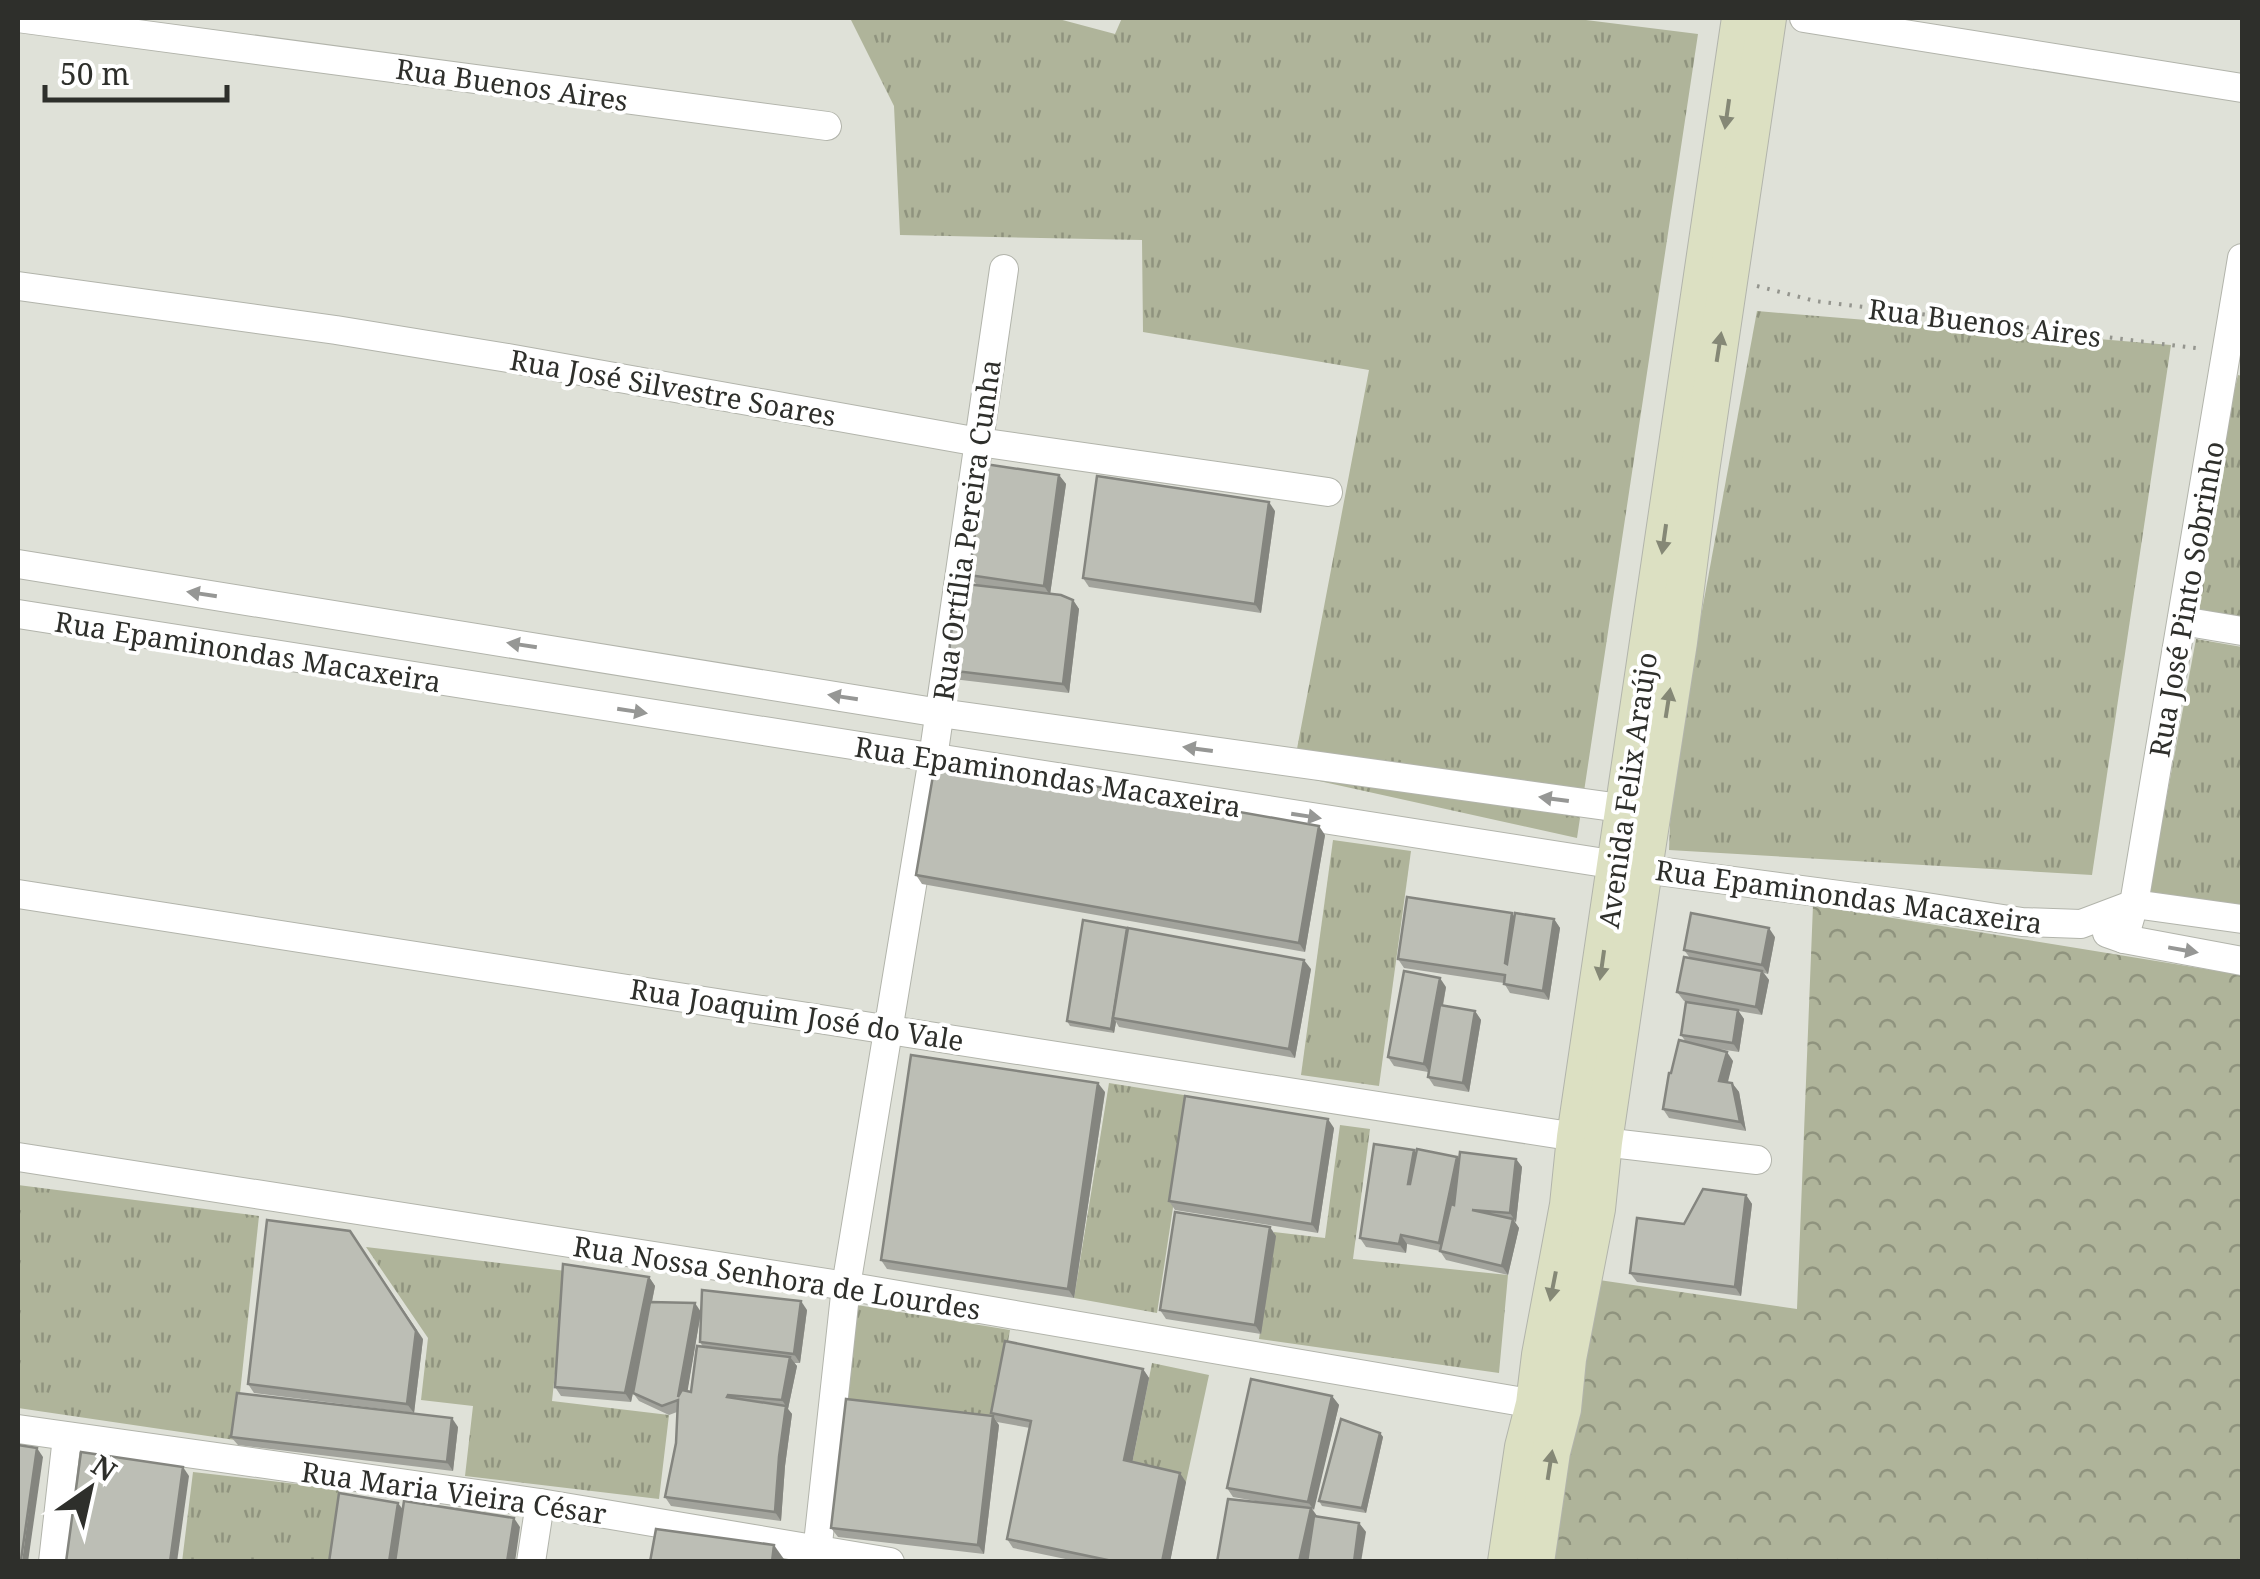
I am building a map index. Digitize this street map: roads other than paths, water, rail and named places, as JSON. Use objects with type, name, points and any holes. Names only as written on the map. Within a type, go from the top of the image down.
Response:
[{"type":"main road","name":"Avenida Felix Araújo","points":[[1507,1562],[1540,1354],[1569,1205],[1590,1140],[1638,810],[1741,18]]},
{"type":"main road","name":"Avenida Felix Araújo","points":[[1638,810],[1678,642],[1767,18]]},
{"type":"main road","name":"Avenida Felix Araújo","points":[[1535,1562],[1567,1358],[1596,1210],[1590,1140]]},
{"type":"street","points":[[18,30],[19,18]]},
{"type":"street","name":"Rua Buenos Aires","points":[[19,18],[827,126]]},
{"type":"street","points":[[1804,18],[2242,88]]},
{"type":"street","name":"Rua José Pinto Sobrinho","points":[[2124,940],[2134,904],[2182,622],[2235,353],[2242,258]]},
{"type":"street","name":"Rua Ortília Pereira Cunha","points":[[817,1555],[846,1286],[940,713],[1004,270]]},
{"type":"street","name":"Rua José Silvestre Soares","points":[[18,286],[336,330],[978,442],[1328,492]]},
{"type":"street","name":"Rua Epaminondas Macaxeira","points":[[18,564],[940,713],[1638,810]]},
{"type":"street","name":"Rua Epaminondas Macaxeira","points":[[18,614],[1629,867],[2022,922],[2081,924],[2124,940],[2242,960]]},
{"type":"street","points":[[2182,622],[2242,631]]},
{"type":"street","name":"Rua Joaquim José do Vale","points":[[18,894],[1590,1140],[1756,1160]]},
{"type":"street","name":"Rua Epaminondas Macaxeira","points":[[2081,924],[2134,904],[2242,919]]},
{"type":"street","name":"Rua Nossa Senhora de Lourdes","points":[[18,1157],[846,1286],[1535,1404]]},
{"type":"street","name":"Rua Maria Vieira César","points":[[18,1429],[540,1503],[817,1555],[890,1562]]},
{"type":"street","points":[[53,1562],[67,1438]]},
{"type":"street","points":[[531,1562],[540,1503]]}]
